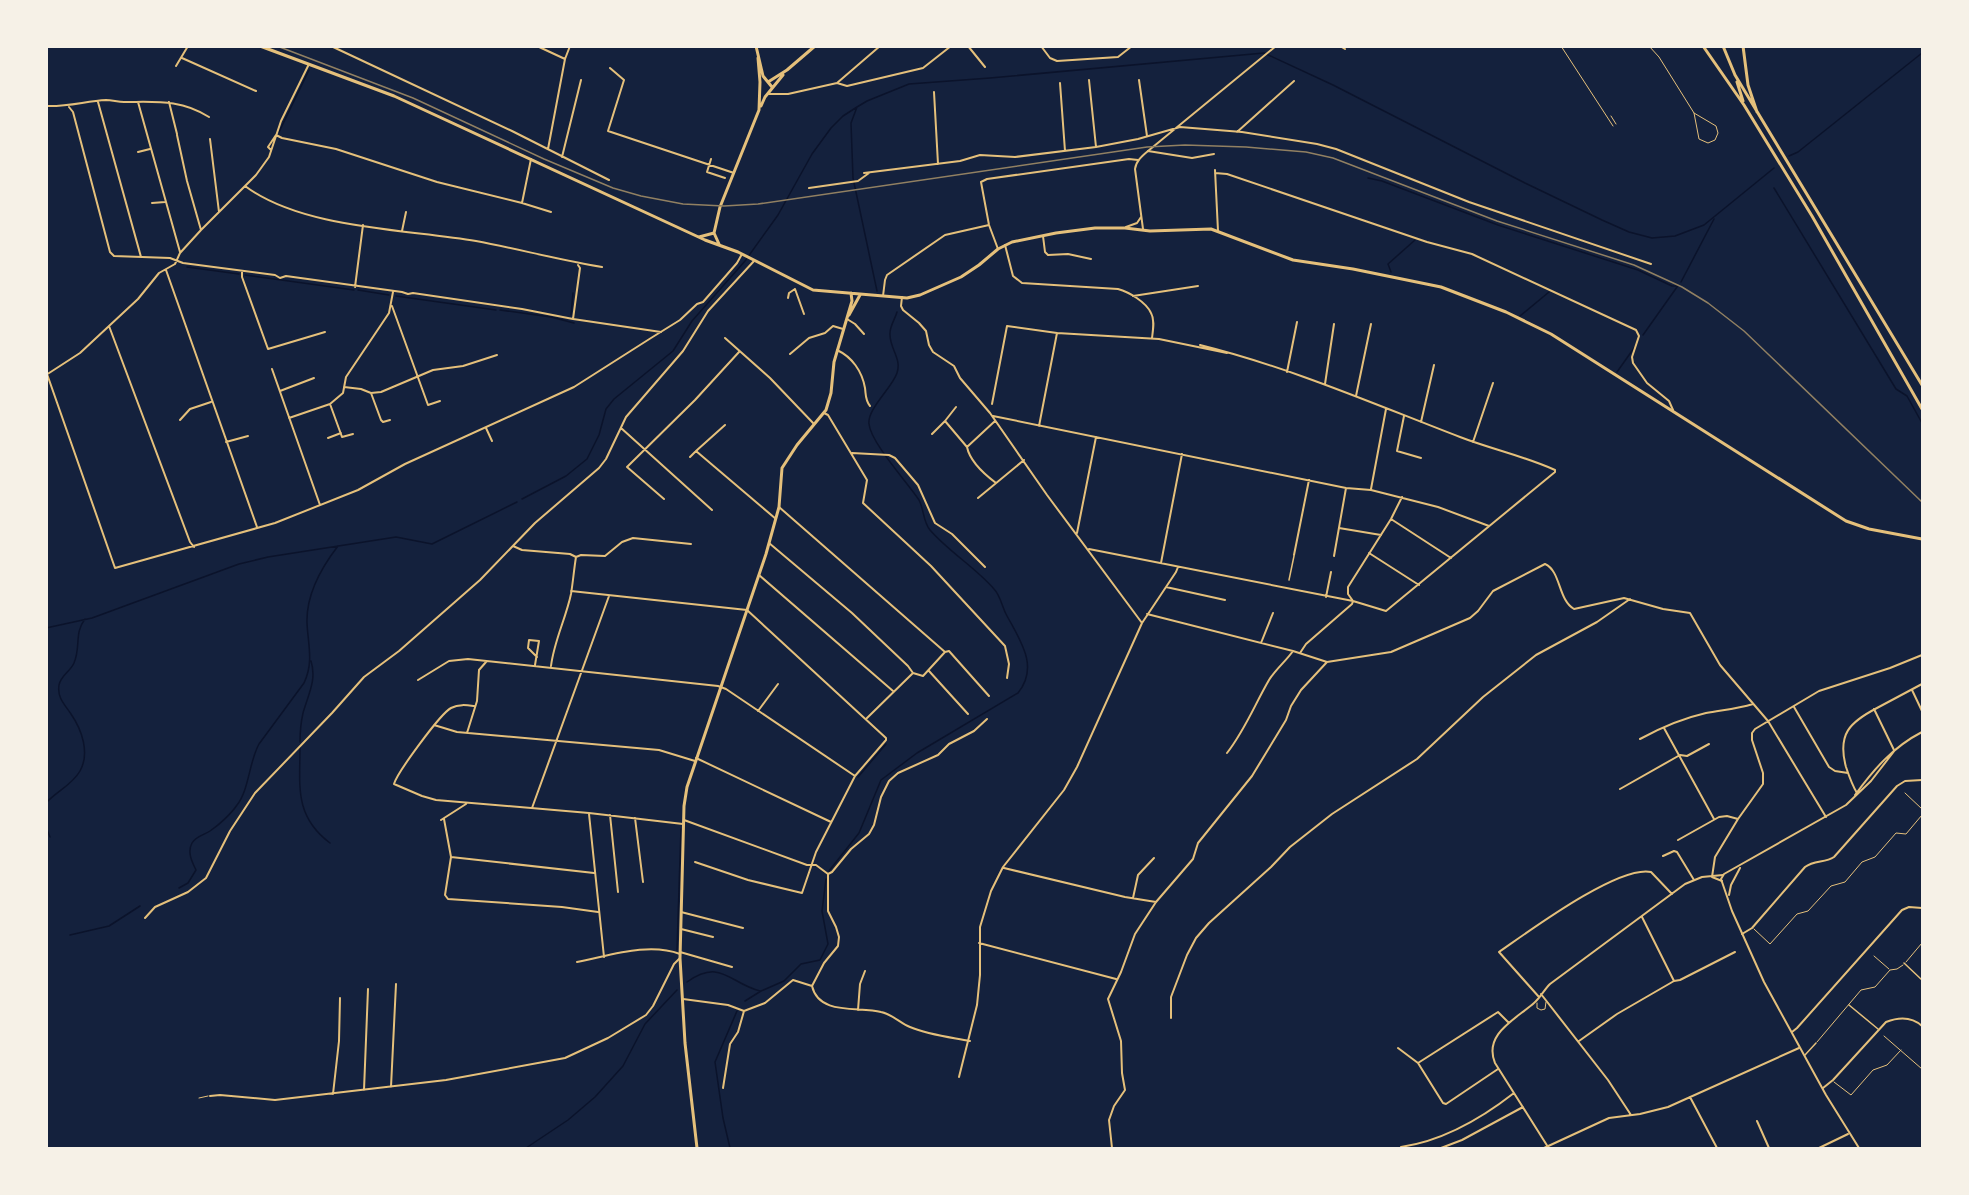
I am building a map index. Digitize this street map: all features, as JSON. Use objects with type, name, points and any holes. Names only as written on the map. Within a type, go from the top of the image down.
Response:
[{"type":"main road","points":[[260,46],[377,88],[699,237],[743,255],[798,284],[819,291],[915,296],[956,280],[980,265],[1005,244],[1095,228],[1218,231],[1293,260],[1364,271],[1453,291],[1534,325],[1673,410],[1846,521],[1869,529],[1923,539]]},
{"type":"main road","points":[[756,46],[763,76],[772,88]]},
{"type":"main road","points":[[710,241],[720,206],[759,110],[772,88],[787,70],[815,46]]},
{"type":"main road","points":[[1703,46],[1744,105],[1812,216],[1923,409]]},
{"type":"main road","points":[[1723,46],[1744,105]]},
{"type":"main road","points":[[1743,46],[1748,85],[1759,116]]},
{"type":"main road","points":[[758,58],[759,110]]},
{"type":"main road","points":[[759,85],[787,70]]},
{"type":"main road","points":[[1735,75],[1923,385]]},
{"type":"main road","points":[[759,92],[768,94]]},
{"type":"main road","points":[[699,237],[713,235]]},
{"type":"main road","points":[[713,235],[719,244]]},
{"type":"main road","points":[[847,319],[852,300],[851,293]]},
{"type":"main road","points":[[697,1149],[688,1074],[680,955],[687,787],[769,543],[776,519],[784,463],[824,413],[831,393],[837,350],[843,329],[860,294]]},
{"type":"street","points":[[176,66],[188,46]]},
{"type":"street","points":[[331,46],[609,180]]},
{"type":"street","points":[[537,46],[565,59]]},
{"type":"street","points":[[548,149],[565,59],[570,46]]},
{"type":"street","points":[[768,94],[788,94],[837,83],[880,46]]},
{"type":"street","points":[[837,83],[847,86],[923,68],[951,46]]},
{"type":"street","points":[[968,46],[984,68]]},
{"type":"street","points":[[1041,46],[1050,58],[1057,61],[1115,58],[1121,56],[1132,46]]},
{"type":"street","points":[[1044,51],[1049,46]]},
{"type":"street","points":[[1141,230],[1135,169],[1138,160],[1276,46]]},
{"type":"street","points":[[1340,46],[1345,49]]},
{"type":"street","points":[[182,58],[256,91]]},
{"type":"street","points":[[309,64],[276,135],[266,163],[180,253],[177,261],[159,273],[138,299],[80,353],[47,374],[116,568],[292,517],[358,490],[405,464],[574,387],[680,320],[696,304],[703,302],[710,295],[743,255]]},
{"type":"street","points":[[610,68],[624,80],[608,131],[734,173]]},
{"type":"street","points":[[562,157],[581,80]]},
{"type":"street","points":[[1089,80],[1096,147]]},
{"type":"street","points":[[1139,80],[1147,136]]},
{"type":"street","points":[[1237,132],[1294,81]]},
{"type":"street","points":[[1060,83],[1065,151]]},
{"type":"street","points":[[772,88],[780,94]]},
{"type":"street","points":[[934,92],[938,164]]},
{"type":"street","points":[[46,106],[69,107],[75,104],[113,100],[169,102],[184,104],[209,117]]},
{"type":"street","points":[[98,102],[141,257]]},
{"type":"street","points":[[138,102],[180,253]]},
{"type":"street","points":[[169,102],[201,230]]},
{"type":"street","points":[[69,107],[73,112],[110,252],[114,256],[173,258],[177,261],[242,271],[522,309],[573,320],[661,332]]},
{"type":"street","points":[[864,173],[960,161],[980,155],[1015,157],[1096,147],[1180,127],[1237,132],[1336,149],[1469,202],[1651,264]]},
{"type":"street","points":[[271,150],[268,147],[276,135]]},
{"type":"street","points":[[276,135],[336,149],[437,182],[522,202],[551,212]]},
{"type":"street","points":[[210,139],[219,212]]},
{"type":"street","points":[[138,152],[151,148]]},
{"type":"street","points":[[1148,151],[1192,158],[1214,154]]},
{"type":"street","points":[[522,202],[531,159]]},
{"type":"street","points":[[711,159],[707,172],[725,178]]},
{"type":"street","points":[[998,249],[989,225],[981,182],[987,179],[1129,159],[1138,160]]},
{"type":"street","points":[[1218,231],[1215,171],[1427,242],[1472,254],[1636,330],[1639,336],[1632,357],[1633,363],[1647,383],[1669,401],[1673,410]]},
{"type":"street","points":[[809,188],[854,182],[870,173]]},
{"type":"street","points":[[245,186],[306,214],[363,225],[477,241],[578,264],[602,267]]},
{"type":"street","points":[[152,203],[165,202]]},
{"type":"street","points":[[402,231],[406,212]]},
{"type":"street","points":[[1125,228],[1137,223],[1141,217]]},
{"type":"street","points":[[1137,223],[1141,230]]},
{"type":"street","points":[[355,287],[363,225]]},
{"type":"street","points":[[883,296],[885,280],[897,268],[945,235],[989,225]]},
{"type":"street","points":[[1043,236],[1045,252],[1048,255],[1068,254],[1090,259]]},
{"type":"street","points":[[1005,244],[1013,276],[1020,282],[1035,285],[1118,289],[1133,296],[1152,315],[1152,338]]},
{"type":"street","points":[[145,918],[155,907],[188,892],[206,878],[242,810],[265,781],[364,677],[399,651],[480,580],[535,523],[600,468],[630,412],[684,351],[708,311],[752,260]]},
{"type":"street","points":[[573,320],[580,268],[578,264]]},
{"type":"street","points":[[166,270],[256,527]]},
{"type":"street","points":[[242,271],[242,277],[268,349],[325,332]]},
{"type":"street","points":[[788,298],[789,293],[798,284]]},
{"type":"street","points":[[1133,296],[1197,286]]},
{"type":"street","points":[[795,289],[804,314]]},
{"type":"street","points":[[289,418],[330,404],[343,393],[350,371],[388,315],[392,306],[393,292]]},
{"type":"street","points":[[902,297],[903,310],[920,323],[926,331],[933,352],[954,366],[960,378],[993,416],[1047,495],[1142,623]]},
{"type":"street","points":[[392,306],[428,405],[441,401]]},
{"type":"street","points":[[388,315],[396,316]]},
{"type":"street","points":[[847,319],[864,334]]},
{"type":"street","points":[[1287,372],[1297,321]]},
{"type":"street","points":[[1325,385],[1334,324]]},
{"type":"street","points":[[1356,396],[1371,324]]},
{"type":"street","points":[[109,326],[190,542],[194,547]]},
{"type":"street","points":[[790,354],[809,338],[825,333],[832,326],[843,329]]},
{"type":"street","points":[[992,404],[1006,328],[1011,326],[1057,333],[1179,341],[1227,353]]},
{"type":"street","points":[[1038,426],[1057,333]]},
{"type":"street","points":[[725,338],[770,378],[814,424]]},
{"type":"street","points":[[1089,549],[1353,601],[1386,611],[1555,472],[1555,470],[1473,442],[1356,396],[1200,345],[1227,353]]},
{"type":"street","points":[[837,350],[857,366],[870,406]]},
{"type":"street","points":[[664,499],[627,468],[739,352]]},
{"type":"street","points":[[344,387],[371,393],[381,392],[442,367],[463,366],[497,355]]},
{"type":"street","points":[[1421,422],[1434,365]]},
{"type":"street","points":[[272,369],[320,505]]},
{"type":"street","points":[[280,391],[314,378]]},
{"type":"street","points":[[1473,442],[1493,383]]},
{"type":"street","points":[[371,393],[382,422],[390,420]]},
{"type":"street","points":[[180,420],[190,409],[211,402]]},
{"type":"street","points":[[330,404],[344,437],[353,434]]},
{"type":"street","points":[[932,434],[956,407]]},
{"type":"street","points":[[1371,490],[1386,409]]},
{"type":"street","points":[[824,413],[828,415],[867,480],[863,503],[937,572],[1005,646],[1009,664],[1007,678]]},
{"type":"street","points":[[993,416],[1346,488],[1371,490],[1438,507],[1489,526]]},
{"type":"street","points":[[1404,416],[1397,451],[1421,458]]},
{"type":"street","points":[[945,421],[967,447],[979,468],[996,483]]},
{"type":"street","points":[[967,447],[995,421]]},
{"type":"street","points":[[690,457],[725,424]]},
{"type":"street","points":[[486,428],[492,441]]},
{"type":"street","points":[[621,428],[645,447],[712,510]]},
{"type":"street","points":[[328,438],[341,433]]},
{"type":"street","points":[[226,442],[248,436]]},
{"type":"street","points":[[1077,533],[1096,437]]},
{"type":"street","points":[[696,451],[776,519]]},
{"type":"street","points":[[852,453],[890,454],[915,481],[936,523],[952,534],[985,567]]},
{"type":"street","points":[[1161,563],[1182,454]]},
{"type":"street","points":[[978,498],[1024,460]]},
{"type":"street","points":[[1289,580],[1309,480]]},
{"type":"street","points":[[1334,556],[1346,488]]},
{"type":"street","points":[[1353,601],[1348,594],[1348,586],[1391,519],[1402,497]]},
{"type":"street","points":[[778,507],[781,507],[945,652],[949,651],[989,696]]},
{"type":"street","points":[[1391,519],[1451,558]]},
{"type":"street","points":[[1339,528],[1381,535]]},
{"type":"street","points":[[513,546],[522,550],[570,554],[576,557],[581,555],[605,556],[622,542],[633,538],[691,544]]},
{"type":"street","points":[[769,543],[852,614],[913,673],[920,677],[929,671],[945,652]]},
{"type":"street","points":[[1369,553],[1419,585]]},
{"type":"street","points":[[551,667],[559,629],[571,591],[576,557]]},
{"type":"street","points":[[1147,614],[1293,651],[1327,662],[1392,652],[1475,615],[1489,595],[1498,588],[1541,565],[1550,566],[1566,603],[1574,609],[1617,599],[1630,599],[1663,609],[1690,613],[1720,665],[1768,721],[1826,817]]},
{"type":"street","points":[[959,1077],[969,1041],[980,975],[979,943],[982,915],[991,891],[1003,867],[1064,790],[1077,767],[1142,623],[1178,567]]},
{"type":"street","points":[[1326,597],[1331,572]]},
{"type":"street","points":[[759,574],[893,691]]},
{"type":"street","points":[[1166,587],[1225,600]]},
{"type":"street","points":[[571,591],[747,610],[867,718],[886,738],[855,776],[811,865],[801,893],[748,880],[695,862]]},
{"type":"street","points":[[532,808],[610,595]]},
{"type":"street","points":[[1171,1018],[1171,997],[1186,954],[1196,938],[1290,847],[1332,814],[1417,759],[1483,697],[1536,655],[1597,621],[1630,599]]},
{"type":"street","points":[[1300,653],[1306,644],[1349,608],[1353,601]]},
{"type":"street","points":[[1261,643],[1273,613]]},
{"type":"street","points":[[535,665],[537,657],[539,641],[529,640],[528,648],[537,657]]},
{"type":"street","points":[[1227,753],[1255,710],[1278,666],[1293,651]]},
{"type":"street","points":[[1712,877],[1715,857],[1763,784],[1763,773],[1752,736],[1755,729],[1819,691],[1923,655]]},
{"type":"street","points":[[418,680],[449,661],[468,659],[721,687],[855,776]]},
{"type":"street","points":[[467,733],[477,701],[479,670],[486,662]]},
{"type":"street","points":[[1112,1149],[1109,1120],[1114,1106],[1125,1089],[1121,1041],[1108,999],[1135,934],[1156,902],[1190,863],[1198,843],[1252,776],[1286,720],[1301,690],[1327,662]]},
{"type":"street","points":[[929,671],[968,714]]},
{"type":"street","points":[[867,718],[913,673]]},
{"type":"street","points":[[758,711],[778,684]]},
{"type":"street","points":[[1857,793],[1848,773],[1844,752],[1847,732],[1859,717],[1923,684]]},
{"type":"street","points":[[1912,690],[1923,711]]},
{"type":"street","points":[[474,706],[463,704],[451,708],[434,725],[394,782],[395,785],[429,799],[466,804],[684,822],[816,865],[828,873]]},
{"type":"street","points":[[1640,739],[1704,714],[1738,709],[1753,704]]},
{"type":"street","points":[[1794,707],[1829,767],[1835,771],[1848,773]]},
{"type":"street","points":[[1874,709],[1895,750]]},
{"type":"street","points":[[828,873],[832,872],[851,849],[869,834],[874,825],[880,797],[898,773],[926,762],[949,744],[974,731],[987,719]]},
{"type":"street","points":[[434,725],[467,733],[659,750],[696,760],[831,822]]},
{"type":"street","points":[[1664,728],[1714,819]]},
{"type":"street","points":[[1853,800],[1874,770],[1906,741],[1923,732]]},
{"type":"street","points":[[1620,789],[1680,755],[1687,756],[1709,744]]},
{"type":"street","points":[[1548,1147],[1492,1057],[1492,1046],[1496,1036],[1537,1001],[1550,984],[1671,894],[1694,880],[1723,875],[1742,866],[1853,800],[1880,771],[1895,750]]},
{"type":"street","points":[[1742,934],[1752,928],[1805,867],[1834,857],[1897,786],[1905,781],[1923,780]]},
{"type":"street","points":[[466,804],[443,820],[451,857],[445,895],[448,898],[598,912]]},
{"type":"street","points":[[589,813],[604,957]]},
{"type":"street","points":[[610,815],[618,892]]},
{"type":"street","points":[[1678,840],[1714,819],[1727,816],[1738,819]]},
{"type":"street","points":[[635,818],[643,882]]},
{"type":"street","points":[[1663,856],[1677,852],[1694,880]]},
{"type":"street","points":[[451,857],[594,873]]},
{"type":"street","points":[[1132,898],[1138,876],[1154,858]]},
{"type":"street","points":[[1728,898],[1733,878],[1742,866]]},
{"type":"street","points":[[1003,867],[1156,902]]},
{"type":"street","points":[[1631,1115],[1608,1080],[1546,1000],[1499,952],[1566,906],[1634,873],[1652,872],[1671,894]]},
{"type":"street","points":[[828,873],[828,911],[839,937],[838,946],[824,963],[812,986],[815,994],[825,1004],[884,1012],[908,1027],[938,1036],[969,1041]]},
{"type":"street","points":[[1728,873],[1733,878]]},
{"type":"street","points":[[1723,875],[1722,882],[1728,898],[1764,982],[1848,1134],[1859,1149]]},
{"type":"street","points":[[1712,877],[1731,885]]},
{"type":"street","points":[[1792,1032],[1902,910],[1909,907],[1923,908]]},
{"type":"street","points":[[681,912],[743,928]]},
{"type":"street","points":[[1642,916],[1674,981]]},
{"type":"street","points":[[681,929],[713,938]]},
{"type":"street","points":[[979,943],[1116,979]]},
{"type":"street","points":[[577,962],[666,949],[680,955],[732,967]]},
{"type":"street","points":[[1579,1041],[1617,1014],[1674,981],[1735,952]]},
{"type":"street","points":[[210,1096],[275,1100],[333,1094],[488,1073],[565,1058],[646,1015],[680,955]]},
{"type":"street","points":[[1904,963],[1923,980]]},
{"type":"street","points":[[858,1010],[860,984],[864,971]]},
{"type":"street","points":[[682,999],[728,1005],[744,1011],[765,1003],[793,980],[812,986]]},
{"type":"street","points":[[392,1087],[396,984]]},
{"type":"street","points":[[364,1090],[368,989]]},
{"type":"street","points":[[333,1094],[339,1041],[340,998]]},
{"type":"street","points":[[1849,1005],[1878,1029]]},
{"type":"street","points":[[723,1088],[730,1044],[738,1032],[744,1011]]},
{"type":"street","points":[[1418,1063],[1498,1012],[1509,1023]]},
{"type":"street","points":[[1823,1088],[1833,1081],[1886,1022],[1913,1019],[1923,1026]]},
{"type":"street","points":[[1805,1055],[1816,1043]]},
{"type":"street","points":[[1544,1149],[1609,1118],[1654,1111],[1690,1097],[1800,1047]]},
{"type":"street","points":[[1398,1048],[1418,1063],[1443,1103],[1446,1104],[1498,1068]]},
{"type":"street","points":[[1401,1148],[1447,1132],[1488,1112],[1514,1093]]},
{"type":"street","points":[[1690,1097],[1718,1149]]},
{"type":"street","points":[[1441,1149],[1523,1107]]},
{"type":"street","points":[[1757,1121],[1769,1149]]},
{"type":"street","points":[[1820,1149],[1848,1134]]},
{"type":"street","points":[[1554,1144],[1556,1149]]},
{"type":"lane","points":[[1561,46],[1613,126]]},
{"type":"lane","points":[[1649,46],[1659,57],[1694,113],[1699,139],[1708,143],[1715,140],[1718,133],[1716,126],[1694,113]]},
{"type":"lane","points":[[1611,116],[1616,124]]},
{"type":"lane","points":[[1905,793],[1923,809]]},
{"type":"lane","points":[[1752,928],[1770,944],[1797,914],[1807,912],[1831,886],[1844,883],[1862,862],[1874,858],[1896,834],[1906,834],[1923,815]]},
{"type":"lane","points":[[1816,1043],[1861,990],[1875,987],[1890,970],[1898,969],[1923,943]]},
{"type":"lane","points":[[1874,956],[1890,970]]},
{"type":"lane","points":[[1537,1001],[1537,1008],[1542,1010],[1545,1009],[1546,1000]]},
{"type":"lane","points":[[1884,1036],[1923,1069]]},
{"type":"lane","points":[[1833,1081],[1851,1095],[1873,1070],[1887,1065],[1901,1050]]},
{"type":"lane","points":[[199,1098],[210,1096]]},
{"type":"waterway","points":[[877,291],[853,178],[851,123],[857,107],[909,84],[1264,53],[1333,85],[1602,220],[1629,232],[1652,238],[1675,236],[1704,225],[1774,168]]},
{"type":"waterway","points":[[1789,156],[1798,152],[1922,53]]},
{"type":"waterway","points":[[279,132],[309,70]]},
{"type":"waterway","points":[[522,499],[566,476],[587,459],[599,435],[606,409],[614,399],[673,351],[692,321],[745,261],[778,215],[812,154],[831,128],[857,107]]},
{"type":"waterway","points":[[1368,178],[1382,181],[1498,225],[1638,270],[1672,286],[1678,286]]},
{"type":"waterway","points":[[1774,188],[1896,389],[1907,396],[1922,423]]},
{"type":"waterway","points":[[1681,282],[1714,219]]},
{"type":"waterway","points":[[1391,272],[1388,264],[1415,240]]},
{"type":"waterway","points":[[187,267],[239,274]]},
{"type":"waterway","points":[[245,275],[354,290]]},
{"type":"waterway","points":[[1643,335],[1677,287]]},
{"type":"waterway","points":[[358,290],[389,295]]},
{"type":"waterway","points":[[1520,316],[1549,292]]},
{"type":"waterway","points":[[571,315],[573,293]]},
{"type":"waterway","points":[[396,296],[496,310]]},
{"type":"waterway","points":[[500,310],[551,317],[574,323]]},
{"type":"waterway","points":[[829,871],[859,833],[881,780],[917,753],[1018,693],[1027,673],[1025,653],[996,591],[930,530],[919,500],[871,432],[869,418],[897,373],[898,363],[890,338],[897,312]]},
{"type":"waterway","points":[[1617,372],[1634,348]]},
{"type":"waterway","points":[[46,628],[92,618],[239,564],[268,557],[396,537],[432,544],[517,502]]},
{"type":"waterway","points":[[179,888],[188,883],[196,870],[190,853],[192,843],[217,826],[237,805],[244,792],[259,744],[304,683],[310,661],[307,623],[309,602],[320,572],[338,546]]},
{"type":"waterway","points":[[46,803],[73,780],[83,764],[84,749],[81,734],[62,701],[59,685],[74,663],[80,630],[85,619]]},
{"type":"waterway","points":[[300,742],[302,716],[313,675],[311,661]]},
{"type":"waterway","points":[[858,777],[886,744]]},
{"type":"waterway","points":[[300,747],[300,787],[305,811],[318,833],[330,843]]},
{"type":"waterway","points":[[46,827],[50,837]]},
{"type":"waterway","points":[[677,950],[681,829]]},
{"type":"waterway","points":[[745,1001],[784,981],[801,964],[820,960],[828,944],[822,911],[826,879]]},
{"type":"waterway","points":[[70,935],[109,926],[140,906]]},
{"type":"waterway","points":[[687,982],[699,975],[717,972],[760,991]]},
{"type":"waterway","points":[[526,1148],[568,1120],[595,1097],[623,1066],[645,1024],[677,990]]},
{"type":"waterway","points":[[730,1148],[715,1062],[737,1011]]},
{"type":"tram line","points":[[277,46],[413,98],[544,159],[613,188],[683,204],[724,206],[758,204],[1147,147],[1185,145],[1246,147],[1306,152],[1333,158],[1497,221],[1634,265],[1682,287],[1708,303],[1744,331],[1922,502]]}]
